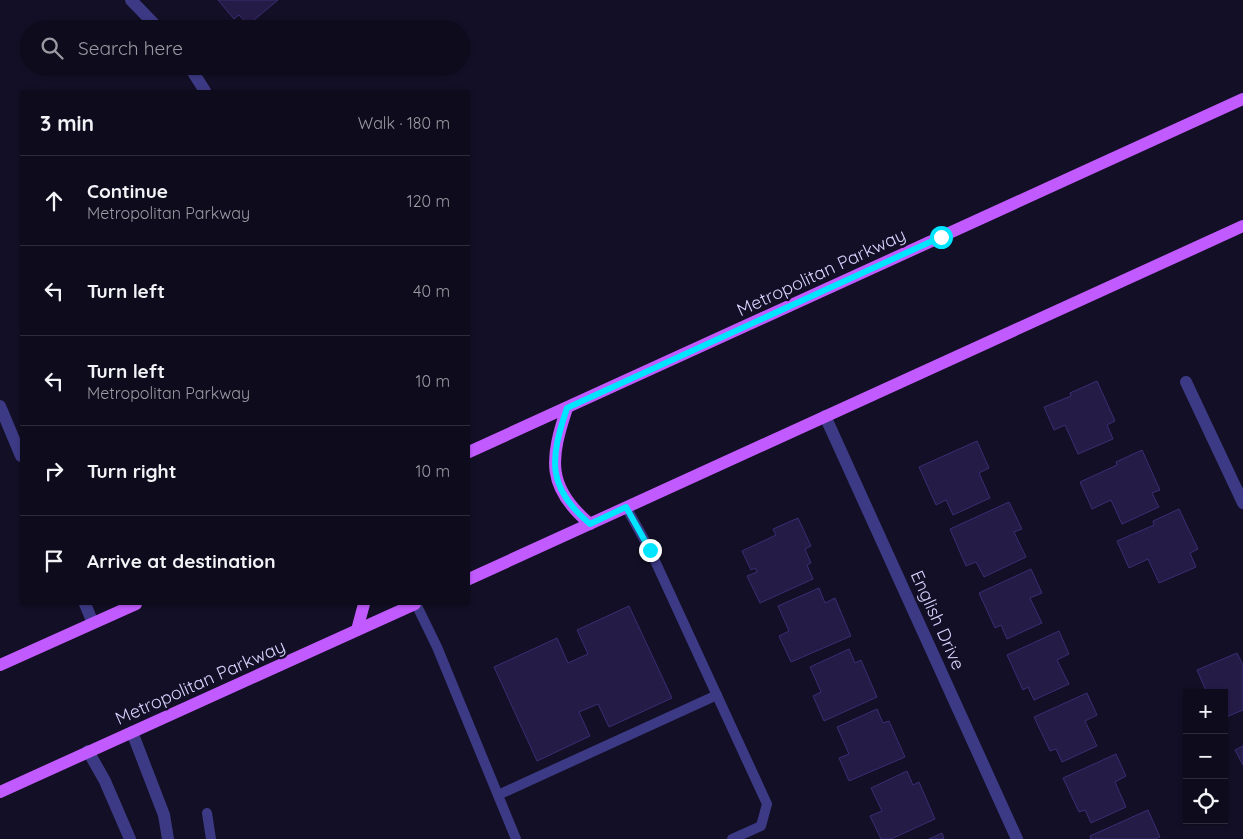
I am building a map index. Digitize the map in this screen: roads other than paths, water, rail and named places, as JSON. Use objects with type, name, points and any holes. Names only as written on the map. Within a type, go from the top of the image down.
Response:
[{"type":"main road","name":"Metropolitan Parkway","points":[[470,452],[1243,99]]},
{"type":"main road","points":[[470,579],[1243,226]]},
{"type":"main road","points":[[567,408],[556,440],[554,459],[557,478],[564,496],[574,510],[590,524]]},
{"type":"main road","points":[[0,665],[134,605]]},
{"type":"main road","points":[[357,630],[364,605]]},
{"type":"main road","name":"Metropolitan Parkway","points":[[0,792],[414,605]]},
{"type":"street","points":[[132,0],[151,20]]},
{"type":"street","points":[[195,75],[204,90]]},
{"type":"street","points":[[1186,382],[1243,503]]},
{"type":"street","points":[[0,406],[20,454]]},
{"type":"street","name":"English Drive","points":[[826,416],[1017,839]]},
{"type":"street","points":[[85,605],[93,623]]},
{"type":"street","points":[[132,732],[164,814],[168,839]]},
{"type":"street","points":[[88,751],[105,781],[130,839]]},
{"type":"lane","points":[[626,507],[650,550],[767,804],[760,826],[732,839]]},
{"type":"lane","points":[[416,605],[437,647],[516,839]]},
{"type":"lane","points":[[498,795],[717,695]]},
{"type":"lane","points":[[207,813],[211,839]]}]
